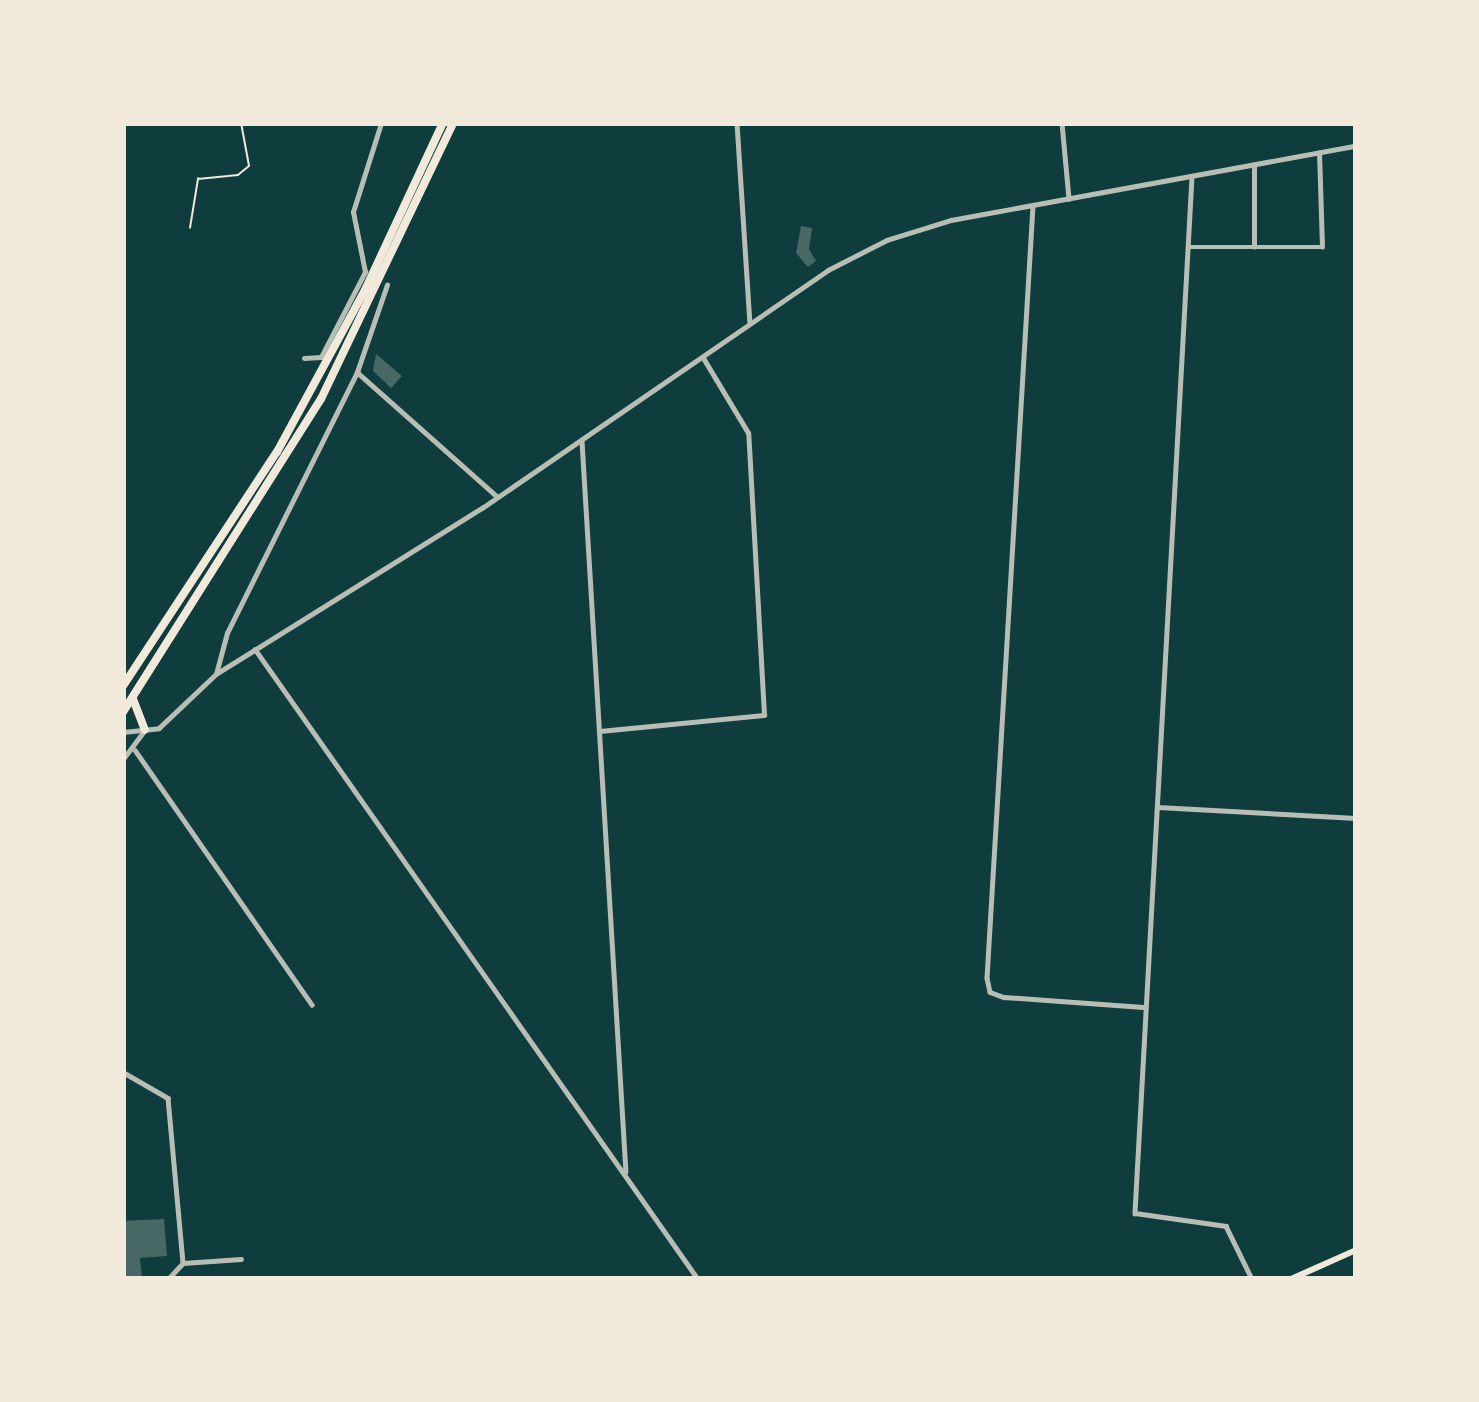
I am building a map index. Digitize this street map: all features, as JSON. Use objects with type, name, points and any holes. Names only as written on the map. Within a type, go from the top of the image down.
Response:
[{"type":"highway","points":[[123,686],[299,413],[443,123]]},
{"type":"highway","points":[[123,712],[321,399],[454,123]]},
{"type":"highway","points":[[134,692],[145,730]]},
{"type":"main road","points":[[1291,1279],[1356,1250]]},
{"type":"street","points":[[304,358],[322,358],[364,272],[353,212],[381,123]]},
{"type":"street","points":[[737,123],[750,323]]},
{"type":"street","points":[[1062,123],[1069,199]]},
{"type":"street","points":[[123,732],[145,730],[184,708],[216,674],[498,497],[750,323],[887,240],[1033,205],[1356,146]]},
{"type":"street","points":[[1190,247],[1322,247],[1319,153]]},
{"type":"street","points":[[1254,165],[1254,247]]},
{"type":"street","points":[[1192,175],[1135,1213],[1226,1226],[1252,1279]]},
{"type":"street","points":[[1033,205],[987,978],[990,992],[1004,997],[1143,1007]]},
{"type":"street","points":[[216,674],[227,632],[357,372],[387,285]]},
{"type":"street","points":[[600,730],[764,715],[748,433],[701,356]]},
{"type":"street","points":[[357,372],[498,497]]},
{"type":"street","points":[[582,438],[626,1172]]},
{"type":"street","points":[[255,649],[698,1279]]},
{"type":"street","points":[[123,759],[136,750],[145,730]]},
{"type":"street","points":[[136,750],[312,1005]]},
{"type":"street","points":[[1158,807],[1356,818]]},
{"type":"street","points":[[123,1072],[168,1098],[183,1263]]},
{"type":"street","points":[[168,1279],[183,1263],[241,1258]]},
{"type":"path","points":[[190,228],[198,179],[238,175],[249,166],[241,123]]},
{"type":"building","points":[[801,226],[812,228],[809,249],[816,261],[808,267],[796,253]]},
{"type":"building","points":[[376,354],[402,376],[391,388],[373,371]]},
{"type":"building","points":[[164,1219],[167,1256],[140,1258],[142,1277],[123,1278],[123,1221]]}]
